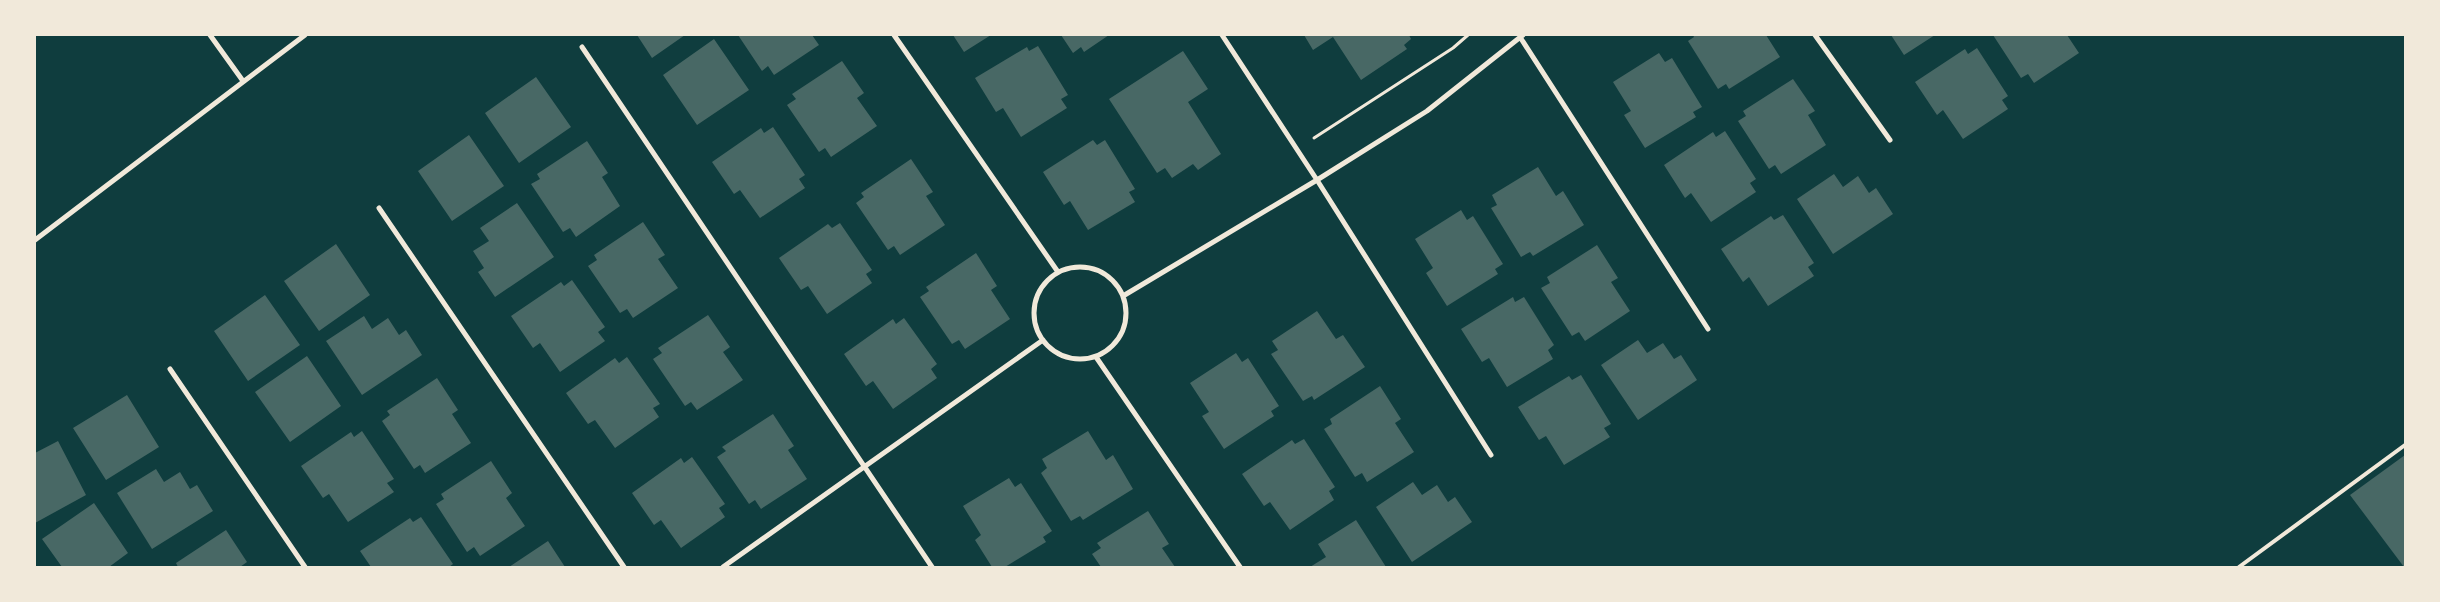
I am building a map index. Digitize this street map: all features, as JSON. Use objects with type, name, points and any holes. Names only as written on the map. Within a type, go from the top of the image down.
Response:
[{"type":"street","points":[[210,35],[243,81]]},
{"type":"street","points":[[35,240],[305,35]]},
{"type":"street","points":[[894,35],[1058,272]]},
{"type":"street","points":[[1222,35],[1317,180],[1491,455]]},
{"type":"street","points":[[1816,35],[1890,140]]},
{"type":"street","points":[[1123,296],[1317,180],[1427,111],[1521,36],[1708,329]]},
{"type":"street","points":[[582,47],[932,567]]},
{"type":"street","points":[[380,208],[624,567]]},
{"type":"street","points":[[1073,267],[1088,268],[1104,273],[1115,283],[1123,296],[1127,310],[1125,325],[1119,339],[1109,350],[1096,357],[1081,360],[1066,358],[1042,340],[1035,326],[1034,310],[1037,295],[1046,281],[1058,272],[1073,267]]},
{"type":"street","points":[[723,567],[1042,340]]},
{"type":"street","points":[[1096,357],[1240,567]]},
{"type":"street","points":[[170,369],[305,567]]},
{"type":"lane","points":[[2240,567],[2405,445]]},
{"type":"path","points":[[1296,149],[1453,48],[1468,35]]},
{"type":"building","points":[[637,35],[685,35],[652,58]]},
{"type":"building","points":[[738,35],[812,35],[819,45],[774,75],[768,66],[762,71]]},
{"type":"building","points":[[953,35],[991,35],[964,52]]},
{"type":"building","points":[[1061,35],[1109,35],[1084,52],[1081,47],[1073,53]]},
{"type":"building","points":[[1304,35],[1409,35],[1411,39],[1404,45],[1407,49],[1361,80],[1333,37],[1313,50]]},
{"type":"building","points":[[1693,35],[1766,35],[1780,57],[1729,89],[1726,84],[1718,89],[1688,41],[1694,37]]},
{"type":"building","points":[[1891,35],[1935,35],[1904,55]]},
{"type":"building","points":[[1993,35],[2067,35],[2079,53],[2034,83],[2028,74],[2021,78]]},
{"type":"building","points":[[714,39],[749,90],[697,125],[663,75]]},
{"type":"building","points":[[1038,46],[1068,95],[1061,99],[1067,108],[1021,137],[1003,108],[996,112],[975,78],[1027,47],[1029,51]]},
{"type":"building","points":[[1977,48],[2008,96],[2002,100],[2008,109],[1963,139],[1943,110],[1937,115],[1915,82],[1965,49],[1968,54]]},
{"type":"building","points":[[1183,51],[1208,89],[1188,102],[1221,154],[1198,170],[1193,164],[1172,178],[1165,168],[1157,173],[1109,99]]},
{"type":"building","points":[[1659,53],[1665,62],[1672,58],[1702,107],[1693,112],[1696,117],[1645,148],[1624,115],[1631,111],[1613,82]]},
{"type":"building","points":[[842,61],[864,93],[857,98],[877,126],[831,157],[825,148],[819,152],[787,105],[796,99],[792,94]]},
{"type":"building","points":[[536,77],[571,127],[519,163],[485,113]]},
{"type":"building","points":[[1793,79],[1815,111],[1808,115],[1826,145],[1781,174],[1775,165],[1769,169],[1738,121],[1746,116],[1743,111]]},
{"type":"building","points":[[773,127],[805,175],[799,179],[805,188],[760,218],[740,190],[734,194],[712,162],[761,128],[764,133]]},
{"type":"building","points":[[1725,131],[1756,179],[1750,183],[1756,192],[1711,222],[1691,193],[1685,198],[1664,165],[1713,132],[1716,137]]},
{"type":"building","points":[[469,135],[504,186],[452,221],[418,171]]},
{"type":"building","points":[[1093,140],[1097,145],[1105,140],[1135,189],[1129,192],[1135,202],[1088,230],[1070,201],[1064,205],[1043,172]]},
{"type":"building","points":[[587,141],[608,173],[602,177],[620,206],[576,237],[570,228],[563,232],[531,184],[540,179],[537,174]]},
{"type":"building","points":[[911,159],[933,192],[926,196],[945,225],[900,255],[894,246],[888,250],[856,203],[864,197],[861,193]]},
{"type":"building","points":[[1538,167],[1556,196],[1563,191],[1584,225],[1533,256],[1530,252],[1521,257],[1491,208],[1497,205],[1492,195]]},
{"type":"building","points":[[1834,174],[1843,187],[1858,176],[1869,193],[1876,188],[1893,214],[1833,254],[1797,199]]},
{"type":"building","points":[[517,203],[554,257],[495,297],[478,272],[484,268],[473,251],[489,241],[480,228]]},
{"type":"building","points":[[1461,210],[1467,220],[1473,216],[1503,264],[1495,269],[1498,274],[1447,306],[1426,273],[1433,268],[1415,239]]},
{"type":"building","points":[[1783,215],[1814,263],[1808,267],[1814,276],[1768,306],[1749,277],[1743,282],[1721,249],[1771,216],[1774,220]]},
{"type":"building","points":[[643,222],[665,255],[658,259],[678,288],[633,318],[627,309],[620,313],[588,266],[597,260],[594,255]]},
{"type":"building","points":[[840,223],[872,270],[866,274],[872,283],[827,314],[808,286],[801,290],[779,258],[828,224],[832,228]]},
{"type":"building","points":[[336,244],[370,295],[319,331],[284,281]]},
{"type":"building","points":[[1597,245],[1618,278],[1611,282],[1630,311],[1585,341],[1579,332],[1572,336],[1541,288],[1550,283],[1547,277]]},
{"type":"building","points":[[976,253],[997,286],[991,290],[1010,319],[965,349],[959,340],[952,344],[920,297],[929,291],[926,287]]},
{"type":"building","points":[[572,280],[605,327],[598,332],[605,341],[560,372],[540,343],[533,348],[511,316],[561,282],[564,286]]},
{"type":"building","points":[[265,295],[300,345],[248,381],[214,331]]},
{"type":"building","points":[[1513,297],[1515,302],[1524,297],[1554,345],[1548,350],[1553,359],[1507,387],[1489,358],[1482,362],[1461,329]]},
{"type":"building","points":[[1317,311],[1336,339],[1343,335],[1365,367],[1314,400],[1312,396],[1303,401],[1271,354],[1278,350],[1272,341]]},
{"type":"building","points":[[708,315],[730,347],[723,352],[743,380],[697,410],[691,402],[685,406],[653,359],[662,353],[658,348]]},
{"type":"building","points":[[364,316],[372,329],[388,318],[399,335],[406,330],[422,355],[362,395],[326,341]]},
{"type":"building","points":[[904,318],[937,364],[931,369],[937,378],[893,409],[873,381],[866,386],[844,354],[893,319],[896,324]]},
{"type":"building","points":[[1638,340],[1647,353],[1663,343],[1674,359],[1681,355],[1697,380],[1638,420],[1601,365]]},
{"type":"building","points":[[1236,353],[1242,362],[1248,358],[1279,406],[1271,411],[1274,416],[1224,449],[1202,416],[1209,412],[1190,383]]},
{"type":"building","points":[[307,356],[341,406],[290,442],[255,392]]},
{"type":"building","points":[[627,357],[660,404],[653,408],[659,417],[615,448],[595,420],[588,424],[566,393],[615,358],[619,363]]},
{"type":"building","points":[[1581,375],[1611,424],[1604,428],[1610,437],[1564,465],[1546,436],[1539,440],[1518,407],[1569,376],[1572,380]]},
{"type":"building","points":[[437,378],[458,410],[452,414],[471,443],[425,473],[420,465],[414,469],[382,421],[390,415],[387,411]]},
{"type":"building","points":[[1380,386],[1401,419],[1395,423],[1414,452],[1367,482],[1362,473],[1355,477],[1324,429],[1332,424],[1330,419]]},
{"type":"building","points":[[127,395],[159,447],[106,480],[73,428]]},
{"type":"building","points":[[773,414],[794,446],[788,450],[807,479],[761,509],[755,500],[749,504],[717,457],[726,451],[722,447]]},
{"type":"building","points":[[362,431],[394,479],[387,483],[394,492],[348,522],[329,494],[323,498],[301,466],[351,432],[354,437]]},
{"type":"building","points":[[1088,431],[1106,460],[1113,455],[1133,489],[1083,520],[1080,516],[1071,521],[1041,473],[1047,468],[1042,459]]},
{"type":"building","points":[[1304,439],[1335,487],[1329,491],[1334,500],[1290,530],[1270,502],[1264,506],[1242,474],[1292,440],[1295,444]]},
{"type":"building","points":[[58,441],[86,495],[35,523],[35,453]]},
{"type":"building","points":[[2405,455],[2405,567],[2404,567],[2350,495]]},
{"type":"building","points":[[692,457],[725,504],[719,508],[725,517],[681,548],[661,520],[654,525],[632,493],[681,458],[684,463]]},
{"type":"building","points":[[491,461],[512,493],[506,498],[525,526],[480,556],[474,547],[467,552],[436,504],[444,499],[441,494]]},
{"type":"building","points":[[156,469],[164,482],[180,472],[190,489],[197,485],[213,511],[152,549],[117,493]]},
{"type":"building","points":[[1009,478],[1015,487],[1021,483],[1052,531],[1043,537],[1046,542],[1005,567],[992,567],[975,540],[981,535],[963,506]]},
{"type":"building","points":[[1413,482],[1422,495],[1437,485],[1448,502],[1455,497],[1472,522],[1412,562],[1376,507]]},
{"type":"building","points":[[94,503],[128,553],[109,567],[62,567],[42,539]]},
{"type":"building","points":[[1148,511],[1169,544],[1162,548],[1175,567],[1101,567],[1092,554],[1101,548],[1097,543]]},
{"type":"building","points":[[421,517],[453,564],[449,567],[371,567],[360,551],[410,518],[413,522]]},
{"type":"building","points":[[1356,520],[1386,567],[1310,567],[1326,557],[1318,544]]},
{"type":"building","points":[[226,530],[247,562],[240,567],[178,567],[176,563]]},
{"type":"building","points":[[548,541],[565,567],[509,567]]}]
